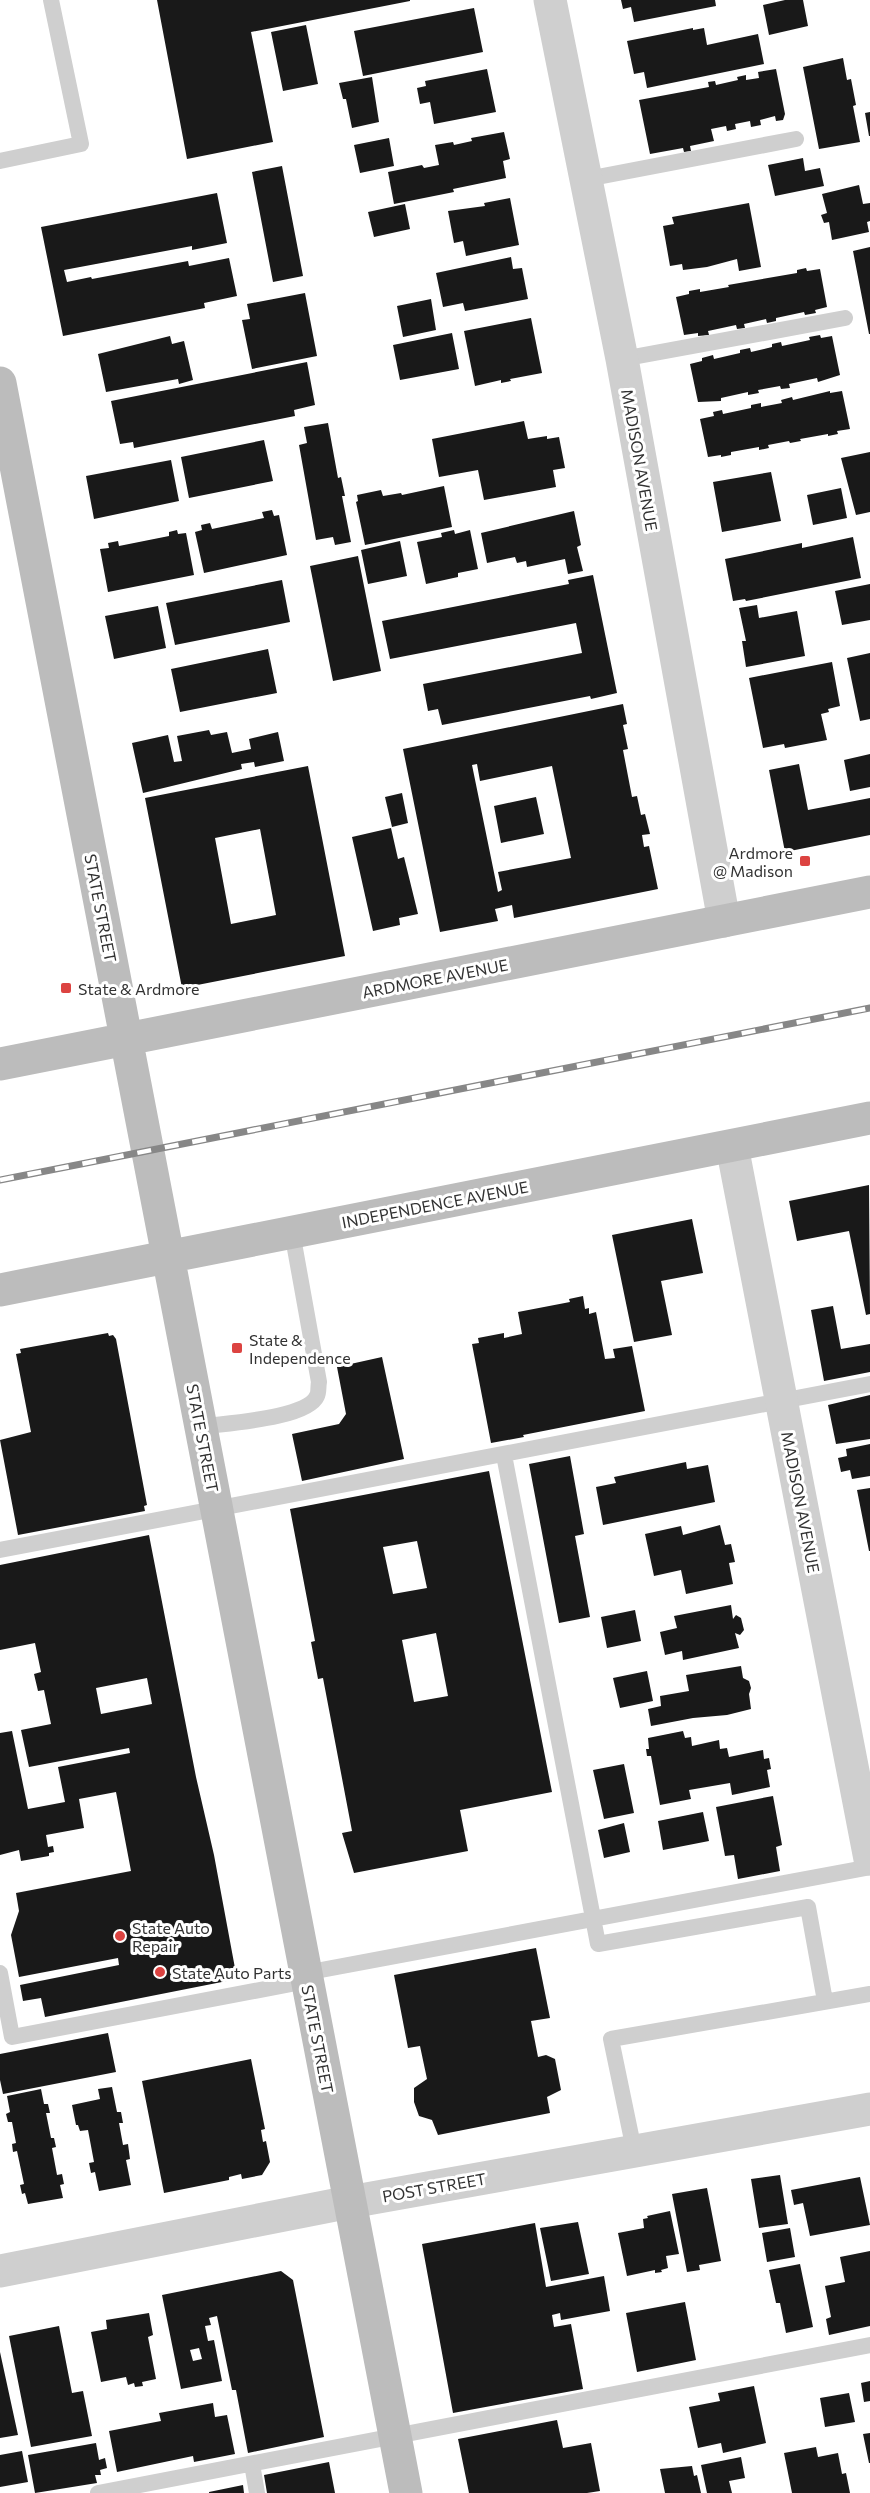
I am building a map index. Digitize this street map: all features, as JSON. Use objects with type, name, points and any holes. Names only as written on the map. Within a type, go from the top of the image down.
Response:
[{"type":"main road","name":"STATE STREET","points":[[0,383],[406,2493]]},
{"type":"main road","name":"ARDMORE AVENUE","points":[[0,1064],[870,892]]},
{"type":"main road","name":"INDEPENDENCE AVENUE","points":[[0,1290],[870,1118]]},
{"type":"street","name":"MADISON AVENUE","points":[[550,0],[622,358],[724,921]]},
{"type":"street","name":"MADISON AVENUE","points":[[732,1146],[870,1858]]},
{"type":"street","name":"POST STREET","points":[[0,2271],[350,2202],[870,2109]]},
{"type":"lane","points":[[0,161],[81,144],[51,0]]},
{"type":"lane","points":[[587,179],[796,139]]},
{"type":"lane","points":[[622,358],[845,318]]},
{"type":"lane","points":[[200,1427],[285,1415],[306,1408],[317,1396],[319,1382],[292,1232]]},
{"type":"lane","points":[[0,1550],[870,1384]]},
{"type":"lane","points":[[504,1455],[598,1944],[808,1907],[825,2001]]},
{"type":"lane","points":[[0,1973],[12,2037],[593,1919],[870,1867]]},
{"type":"lane","points":[[634,2150],[611,2039],[870,1994]]},
{"type":"lane","points":[[98,2493],[870,2345]]},
{"type":"lane","points":[[252,2464],[257,2493]]},
{"type":"building","points":[[157,0],[410,1],[251,32],[273,142],[187,159]]},
{"type":"building","points":[[621,0],[715,0],[716,6],[634,22],[631,7],[623,9]]},
{"type":"building","points":[[785,0],[803,0],[808,26],[769,35],[763,5]]},
{"type":"building","points":[[474,8],[483,52],[363,76],[354,31]]},
{"type":"building","points":[[306,25],[318,84],[283,91],[271,32]]},
{"type":"building","points":[[693,28],[693,30],[704,28],[707,45],[758,34],[764,64],[647,88],[644,72],[634,74],[627,41]]},
{"type":"building","points":[[843,58],[847,80],[851,79],[856,105],[853,106],[860,142],[819,149],[803,67]]},
{"type":"building","points":[[487,69],[496,112],[434,124],[430,102],[420,104],[417,88],[426,86],[425,81]]},
{"type":"building","points":[[776,69],[785,114],[783,120],[776,121],[775,116],[760,120],[761,125],[751,127],[750,121],[735,124],[736,129],[727,131],[726,126],[711,129],[714,141],[690,146],[691,151],[684,152],[683,148],[650,154],[639,100],[709,87],[708,82],[715,81],[716,85],[738,80],[737,77],[746,75],[746,80],[759,78],[758,72]]},
{"type":"building","points":[[372,77],[379,122],[352,128],[346,99],[343,99],[339,83]]},
{"type":"building","points":[[870,112],[870,136],[869,136],[865,113]]},
{"type":"building","points":[[504,132],[510,159],[503,161],[506,178],[453,189],[454,192],[394,204],[388,172],[422,165],[424,168],[439,165],[435,145],[453,142],[454,145],[472,141],[471,138]]},
{"type":"building","points":[[389,138],[394,166],[360,173],[354,145]]},
{"type":"building","points":[[803,158],[805,171],[820,168],[824,186],[775,196],[768,165]]},
{"type":"building","points":[[282,166],[303,276],[273,282],[252,172]]},
{"type":"building","points":[[859,185],[863,204],[870,203],[870,221],[867,222],[869,232],[832,240],[829,222],[824,223],[821,215],[827,213],[822,194]]},
{"type":"building","points":[[217,193],[227,243],[192,250],[192,246],[64,270],[67,282],[188,261],[189,266],[229,258],[237,296],[204,303],[205,308],[63,336],[41,227]]},
{"type":"building","points":[[510,198],[519,245],[466,256],[463,241],[454,243],[448,211],[485,206],[484,203]]},
{"type":"building","points":[[749,203],[761,267],[739,271],[737,259],[707,267],[683,270],[682,264],[670,266],[663,226],[674,224],[672,217]]},
{"type":"building","points":[[405,204],[410,229],[374,237],[368,212]]},
{"type":"building","points":[[870,247],[870,334],[869,334],[853,251]]},
{"type":"building","points":[[511,257],[513,269],[522,268],[528,299],[465,311],[463,303],[443,307],[436,273]]},
{"type":"building","points":[[806,268],[807,271],[820,269],[827,307],[815,310],[816,313],[805,315],[804,312],[776,318],[776,321],[767,323],[766,319],[744,324],[745,328],[737,329],[736,325],[708,331],[709,335],[698,336],[698,333],[684,335],[676,297],[689,294],[689,291],[700,289],[700,292],[729,287],[728,285],[797,273],[797,270]]},
{"type":"building","points":[[305,293],[317,356],[252,369],[242,320],[250,319],[247,304]]},
{"type":"building","points":[[431,299],[436,330],[403,337],[397,306]]},
{"type":"building","points":[[531,318],[542,373],[501,383],[501,380],[475,386],[464,331]]},
{"type":"building","points":[[452,333],[459,369],[400,380],[393,345]]},
{"type":"building","points":[[820,335],[821,338],[832,336],[840,375],[818,382],[817,378],[789,384],[790,388],[781,389],[780,386],[758,390],[759,393],[748,395],[748,392],[721,398],[721,401],[698,402],[690,364],[713,355],[714,359],[740,353],[740,350],[750,348],[751,352],[772,347],[772,344],[781,342],[782,346],[810,340],[809,337]]},
{"type":"building","points":[[170,336],[172,344],[184,341],[193,380],[179,384],[178,379],[106,392],[98,354]]},
{"type":"building","points":[[307,362],[315,405],[294,410],[295,416],[134,448],[133,442],[120,444],[111,401]]},
{"type":"building","points":[[830,391],[830,393],[842,391],[850,429],[837,431],[838,434],[828,436],[828,434],[800,439],[801,441],[768,445],[769,448],[759,450],[759,447],[731,452],[731,455],[721,457],[721,455],[708,457],[700,419],[714,416],[713,412],[722,410],[723,414],[751,408],[751,405],[761,403],[761,407],[782,403],[781,400],[792,397],[793,400]]},
{"type":"building","points":[[524,421],[528,439],[559,437],[565,468],[553,470],[556,487],[484,500],[478,470],[439,477],[432,439]]},
{"type":"building","points":[[328,423],[338,478],[341,477],[345,496],[342,496],[351,542],[335,545],[333,537],[316,540],[299,445],[307,443],[304,427]]},
{"type":"building","points":[[264,440],[273,481],[189,498],[181,457]]},
{"type":"building","points":[[870,452],[870,512],[856,515],[841,458]]},
{"type":"building","points":[[171,460],[179,501],[94,519],[86,476]]},
{"type":"building","points":[[771,472],[781,521],[722,532],[713,482]]},
{"type":"building","points":[[444,486],[452,527],[365,545],[356,502],[358,501],[357,495],[381,490],[383,496],[401,493],[402,495]]},
{"type":"building","points":[[841,488],[847,518],[813,525],[807,495]]},
{"type":"building","points":[[272,510],[274,516],[279,515],[287,555],[204,573],[195,532],[202,530],[201,525],[210,523],[212,529],[264,518],[262,512]]},
{"type":"building","points":[[574,511],[581,545],[577,547],[583,571],[568,574],[565,559],[527,567],[526,561],[517,563],[515,557],[487,563],[481,533]]},
{"type":"building","points":[[177,530],[178,534],[186,533],[194,575],[108,592],[100,549],[109,548],[108,543],[118,541],[119,546],[169,536],[169,532]]},
{"type":"building","points":[[454,530],[455,534],[470,530],[478,569],[458,573],[458,577],[426,584],[417,542],[442,537],[441,533]]},
{"type":"building","points":[[853,537],[861,578],[746,601],[745,599],[733,601],[725,559],[802,543],[802,548]]},
{"type":"building","points":[[400,541],[407,576],[368,584],[361,550]]},
{"type":"building","points":[[358,556],[381,671],[333,681],[310,566]]},
{"type":"building","points":[[593,575],[617,693],[591,699],[590,696],[442,725],[438,709],[428,711],[423,684],[582,653],[576,623],[390,659],[382,621],[569,584],[568,580]]},
{"type":"building","points":[[282,580],[290,622],[175,645],[166,603]]},
{"type":"building","points":[[870,584],[870,620],[842,625],[835,591]]},
{"type":"building","points":[[757,605],[759,618],[797,611],[805,656],[746,667],[742,641],[746,641],[739,608]]},
{"type":"building","points":[[158,606],[166,648],[114,659],[105,616]]},
{"type":"building","points":[[268,649],[277,693],[180,712],[171,669]]},
{"type":"building","points":[[870,653],[870,719],[860,721],[847,658]]},
{"type":"building","points":[[832,662],[840,706],[828,709],[829,712],[821,714],[827,740],[785,748],[784,744],[763,748],[749,678]]},
{"type":"building","points":[[623,704],[627,724],[623,725],[628,749],[623,750],[632,797],[637,796],[641,815],[645,814],[650,834],[642,835],[644,847],[649,846],[658,889],[514,918],[512,905],[495,909],[498,921],[440,932],[403,749]],"holes":[[[477,764],[480,781],[552,766],[571,858],[498,872],[502,890],[498,892],[472,765]]]},
{"type":"building","points":[[209,730],[211,735],[227,732],[232,753],[251,749],[249,739],[278,732],[284,761],[255,767],[254,762],[241,764],[242,769],[143,793],[132,743],[168,735],[174,762],[182,761],[177,736]]},
{"type":"building","points":[[870,754],[870,787],[850,791],[844,760]]},
{"type":"building","points":[[799,764],[808,810],[870,798],[870,835],[785,852],[769,770]]},
{"type":"building","points":[[308,766],[345,956],[182,988],[145,798]],"holes":[[[260,829],[276,915],[231,924],[215,838]]]},
{"type":"building","points":[[402,793],[408,823],[392,827],[385,797]]},
{"type":"building","points":[[536,797],[544,834],[501,843],[494,806]]},
{"type":"building","points":[[391,828],[398,859],[404,857],[418,914],[399,918],[400,925],[373,931],[352,837]]},
{"type":"building","points":[[869,1185],[870,1314],[866,1315],[849,1231],[797,1241],[789,1201]]},
{"type":"building","points":[[692,1219],[703,1273],[661,1281],[672,1335],[634,1342],[612,1235]]},
{"type":"building","points":[[583,1296],[585,1309],[589,1308],[589,1314],[596,1312],[605,1359],[615,1358],[613,1349],[632,1346],[645,1411],[491,1443],[472,1344],[479,1343],[478,1338],[504,1333],[504,1338],[522,1334],[518,1312],[570,1302],[569,1299]]},
{"type":"building","points":[[833,1306],[841,1349],[870,1344],[870,1372],[824,1381],[811,1310]]},
{"type":"building","points":[[108,1333],[116,1339],[147,1505],[144,1506],[145,1511],[18,1535],[0,1440],[31,1432],[16,1354],[21,1353],[20,1349]]},
{"type":"building","points":[[382,1357],[404,1459],[302,1481],[292,1434],[339,1424],[346,1414],[337,1367]]},
{"type":"building","points":[[870,1395],[870,1439],[836,1444],[828,1405]]},
{"type":"building","points":[[870,1444],[870,1476],[852,1479],[850,1470],[841,1472],[838,1458],[847,1456],[846,1449]]},
{"type":"building","points":[[570,1456],[584,1534],[575,1536],[590,1617],[559,1623],[529,1464]]},
{"type":"building","points":[[686,1462],[687,1469],[708,1465],[715,1502],[603,1525],[596,1487],[616,1483],[614,1477]]},
{"type":"building","points":[[489,1471],[552,1792],[460,1810],[468,1851],[354,1873],[342,1833],[352,1831],[323,1678],[318,1679],[311,1642],[315,1641],[290,1509]],"holes":[[[417,1541],[427,1588],[393,1594],[383,1547]],[[436,1633],[448,1696],[414,1702],[402,1640]]]},
{"type":"building","points":[[870,1488],[870,1551],[869,1551],[857,1490]]},
{"type":"building","points":[[720,1525],[725,1545],[731,1544],[735,1562],[729,1563],[733,1584],[686,1594],[681,1570],[654,1576],[645,1534],[681,1526],[683,1535]]},
{"type":"building","points":[[149,1535],[237,1979],[45,2017],[41,1998],[23,2001],[20,1985],[119,1965],[118,1958],[19,1977],[11,1935],[19,1911],[16,1893],[131,1871],[116,1792],[79,1799],[84,1828],[46,1835],[48,1847],[53,1846],[54,1852],[49,1853],[49,1856],[21,1861],[19,1850],[0,1855],[0,1733],[12,1731],[28,1809],[65,1802],[58,1767],[130,1753],[129,1748],[29,1767],[21,1730],[51,1724],[44,1690],[38,1691],[34,1674],[41,1672],[35,1643],[0,1650],[0,1565]],"holes":[[[147,1678],[152,1704],[101,1714],[96,1688]]]},
{"type":"building","points":[[731,1605],[733,1619],[736,1615],[741,1618],[744,1630],[740,1635],[735,1633],[739,1648],[683,1660],[682,1651],[665,1655],[660,1632],[677,1628],[674,1616]]},
{"type":"building","points":[[635,1610],[641,1641],[607,1648],[601,1617]]},
{"type":"building","points":[[741,1666],[743,1678],[749,1681],[751,1688],[749,1694],[751,1709],[727,1715],[693,1718],[651,1726],[648,1709],[661,1706],[660,1696],[689,1691],[686,1675]]},
{"type":"building","points":[[647,1671],[653,1701],[620,1708],[613,1678]]},
{"type":"building","points":[[683,1731],[685,1738],[691,1737],[692,1746],[719,1740],[720,1749],[727,1748],[729,1757],[763,1750],[764,1759],[769,1758],[771,1769],[767,1770],[770,1787],[732,1795],[730,1783],[689,1790],[691,1799],[660,1805],[651,1756],[647,1756],[648,1738]]},
{"type":"building","points":[[624,1764],[634,1813],[604,1819],[593,1770]]},
{"type":"building","points":[[773,1796],[782,1845],[776,1847],[780,1871],[738,1879],[734,1855],[725,1856],[716,1807]]},
{"type":"building","points":[[703,1812],[709,1841],[663,1850],[658,1821]]},
{"type":"building","points":[[624,1823],[630,1852],[604,1858],[598,1830]]},
{"type":"building","points":[[536,1948],[550,2018],[531,2021],[538,2057],[546,2055],[555,2059],[561,2090],[547,2097],[550,2113],[438,2135],[432,2120],[419,2116],[414,2102],[414,2088],[427,2079],[420,2046],[408,2048],[394,1975]]},
{"type":"building","points":[[108,2033],[116,2072],[3,2094],[0,2080],[0,2054]]},
{"type":"building","points":[[251,2059],[265,2129],[261,2130],[263,2142],[266,2141],[270,2162],[262,2175],[242,2179],[241,2174],[229,2177],[229,2180],[164,2193],[142,2081]]},
{"type":"building","points":[[112,2087],[117,2112],[121,2112],[123,2123],[119,2123],[123,2145],[128,2144],[130,2159],[126,2160],[131,2185],[99,2191],[95,2172],[91,2173],[89,2163],[94,2162],[88,2130],[80,2131],[76,2125],[72,2105],[100,2099],[98,2089]]},
{"type":"building","points":[[41,2089],[44,2104],[48,2104],[50,2113],[46,2113],[51,2138],[54,2138],[56,2147],[52,2148],[57,2175],[62,2174],[64,2184],[60,2185],[63,2198],[28,2204],[20,2185],[24,2184],[17,2151],[13,2152],[12,2144],[16,2143],[12,2122],[8,2122],[6,2114],[10,2112],[7,2096]]},
{"type":"building","points":[[780,2175],[788,2224],[759,2228],[751,2179]]},
{"type":"building","points":[[860,2177],[870,2225],[810,2236],[803,2203],[794,2205],[791,2190]]},
{"type":"building","points":[[707,2188],[721,2261],[699,2265],[700,2270],[687,2272],[672,2194]]},
{"type":"building","points":[[670,2211],[679,2254],[666,2256],[668,2268],[661,2270],[662,2272],[655,2273],[655,2270],[627,2276],[618,2233],[644,2228],[643,2219],[648,2218],[647,2216]]},
{"type":"building","points":[[578,2222],[589,2274],[551,2281],[540,2228]]},
{"type":"building","points":[[535,2223],[546,2287],[604,2276],[610,2311],[561,2320],[560,2313],[552,2315],[554,2327],[571,2324],[583,2389],[453,2413],[422,2244]]},
{"type":"building","points":[[790,2228],[795,2257],[767,2262],[762,2233]]},
{"type":"building","points":[[870,2251],[870,2326],[829,2335],[826,2319],[831,2317],[825,2286],[845,2282],[840,2257]]},
{"type":"building","points":[[800,2264],[813,2327],[786,2333],[780,2303],[776,2303],[769,2270]]},
{"type":"building","points":[[281,2271],[293,2280],[324,2437],[248,2453],[236,2390],[232,2390],[217,2316],[209,2318],[211,2325],[205,2326],[208,2341],[214,2340],[222,2381],[181,2389],[162,2295]],"holes":[[[199,2348],[202,2359],[193,2361],[190,2350]]]},
{"type":"building","points":[[685,2302],[696,2360],[637,2372],[626,2313]]},
{"type":"building","points":[[149,2313],[153,2335],[148,2337],[156,2379],[142,2382],[143,2386],[135,2387],[134,2383],[128,2385],[126,2377],[101,2382],[91,2332],[107,2329],[106,2320]]},
{"type":"building","points":[[59,2326],[72,2393],[83,2391],[92,2436],[31,2447],[9,2336]]},
{"type":"building","points":[[0,2352],[18,2435],[0,2438]]},
{"type":"building","points":[[870,2381],[870,2401],[864,2402],[861,2383]]},
{"type":"building","points":[[754,2386],[766,2443],[723,2453],[721,2443],[698,2448],[689,2407],[720,2401],[718,2393]]},
{"type":"building","points":[[849,2393],[855,2422],[825,2427],[820,2398]]},
{"type":"building","points":[[213,2403],[215,2417],[227,2415],[235,2454],[194,2462],[193,2456],[117,2472],[109,2431],[161,2421],[159,2413]]},
{"type":"building","points":[[557,2420],[563,2448],[591,2443],[600,2491],[587,2493],[469,2493],[458,2439]]},
{"type":"building","points":[[870,2433],[870,2463],[869,2463],[863,2434]]},
{"type":"building","points":[[96,2443],[99,2460],[105,2458],[107,2468],[100,2470],[101,2475],[95,2475],[97,2483],[35,2493],[28,2455]]},
{"type":"building","points":[[816,2447],[818,2457],[838,2453],[842,2474],[846,2473],[850,2493],[792,2493],[784,2453]]},
{"type":"building","points":[[22,2451],[28,2482],[0,2487],[0,2455]]},
{"type":"building","points":[[741,2457],[745,2478],[729,2481],[732,2493],[707,2493],[701,2465]]},
{"type":"building","points":[[329,2462],[335,2493],[267,2493],[264,2475]]},
{"type":"building","points":[[692,2466],[694,2476],[697,2475],[701,2493],[665,2493],[660,2469]]},
{"type":"building","points":[[243,2485],[244,2493],[209,2493],[209,2492]]},
{"type":"railway","points":[[0,1180],[870,1008]]},
{"type":"place","name":"Ardmore @ Madison","points":[[805,861]]},
{"type":"place","name":"State & Ardmore","points":[[66,988]]},
{"type":"place","name":"State & Independence","points":[[237,1348]]},
{"type":"place","name":"State Auto Repair","points":[[120,1936]]},
{"type":"place","name":"State Auto Parts","points":[[160,1972]]}]
